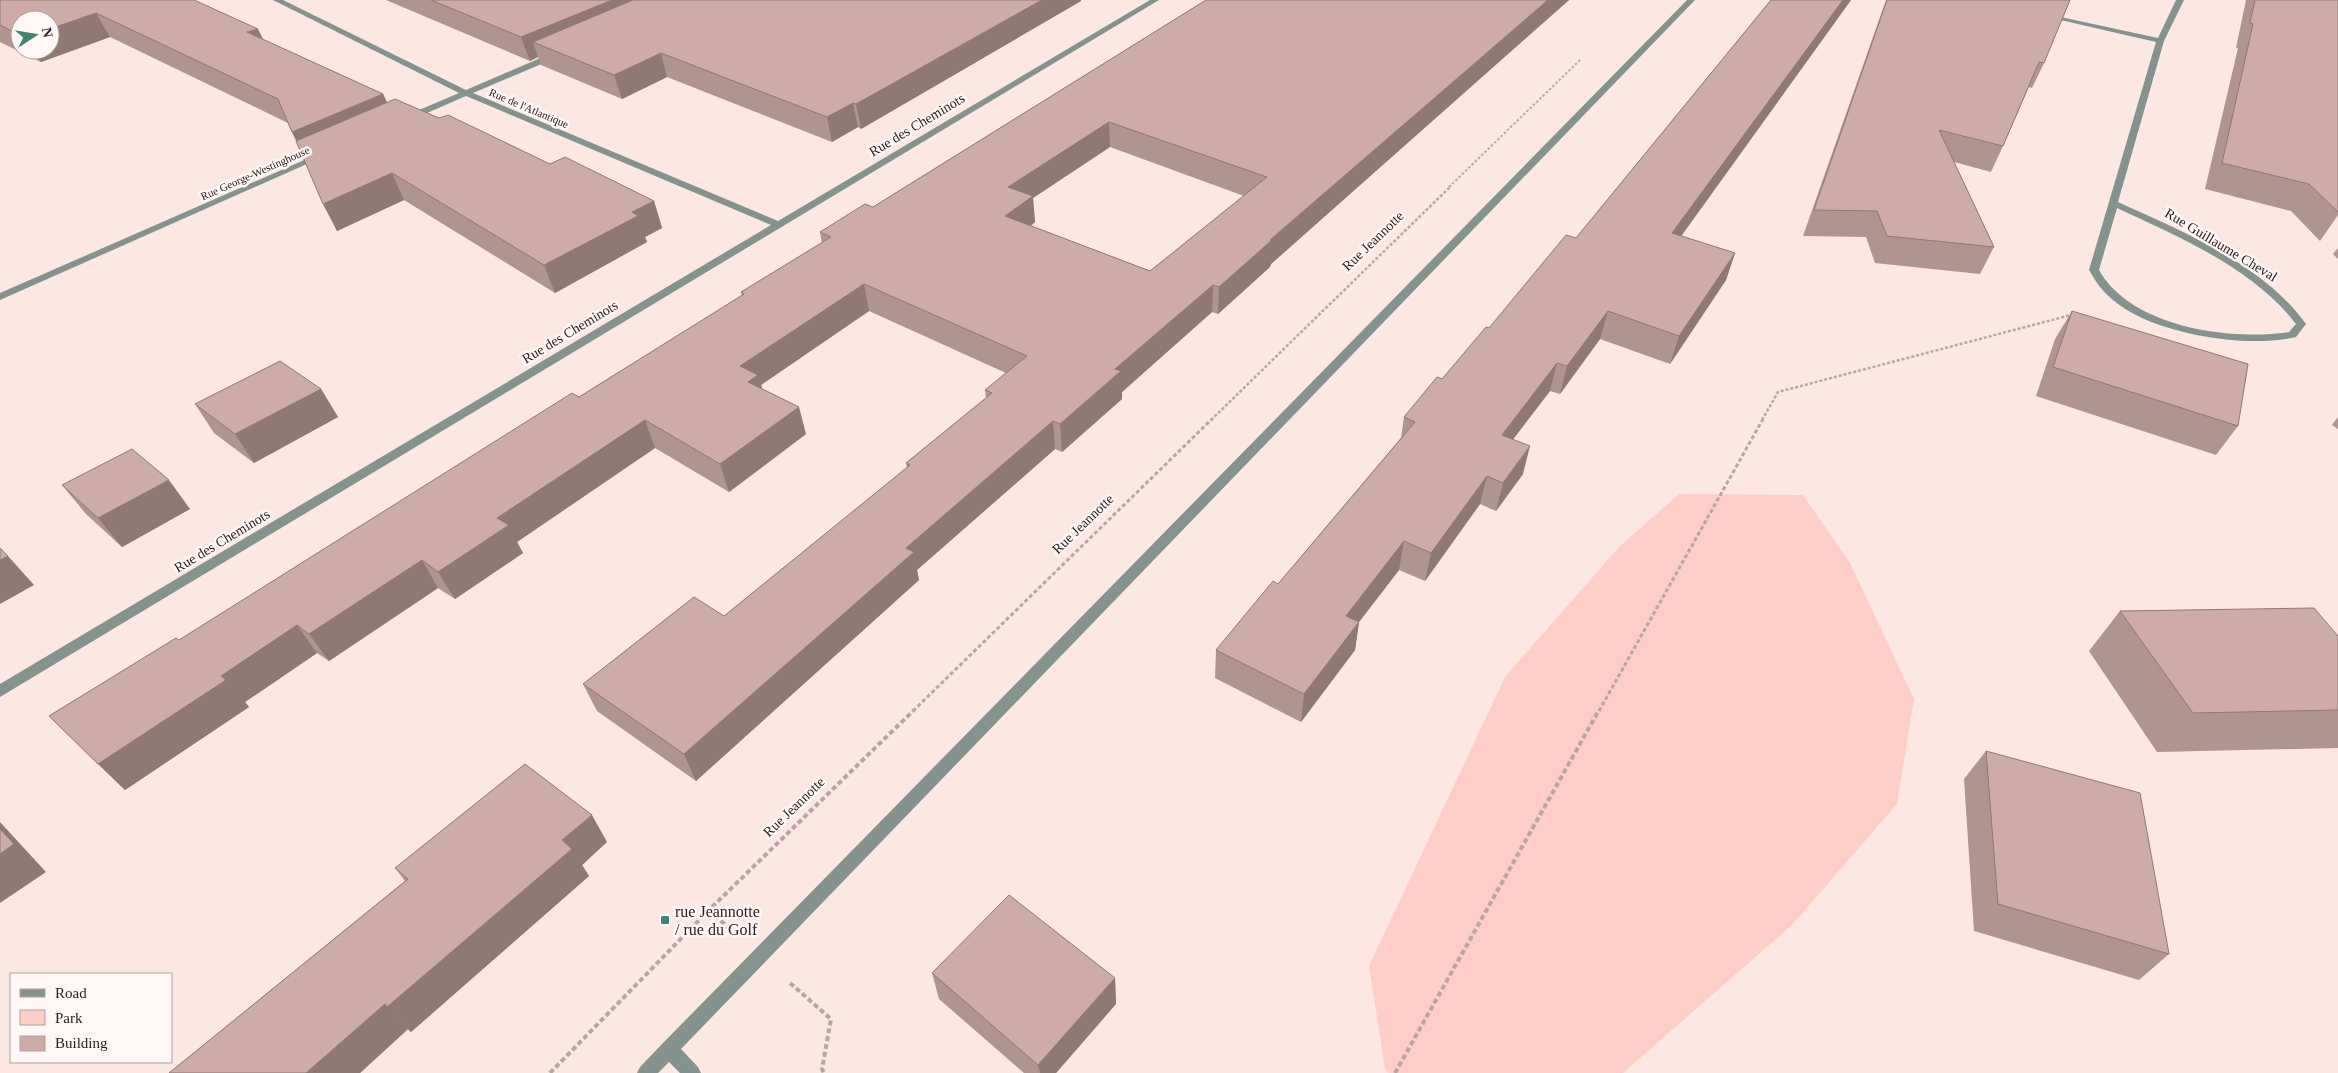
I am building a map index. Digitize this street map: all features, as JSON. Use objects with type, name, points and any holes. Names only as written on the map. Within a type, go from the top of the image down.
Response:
[{"type":"street","name":"Rue de l'Atlantique","points":[[277,0],[465,93],[778,226]]},
{"type":"street","name":"Rue des Cheminots","points":[[0,691],[1155,0]]},
{"type":"street","points":[[646,1073],[1691,0]]},
{"type":"street","name":"Rue Guillaume Cheval","points":[[2114,202],[2154,221],[2244,272],[2276,294],[2294,312],[2301,324],[2292,334],[2263,339],[2229,337],[2178,327],[2151,317],[2122,302],[2105,287],[2094,270],[2160,41],[2180,0]]},
{"type":"street","points":[[2034,13],[2160,41]]},
{"type":"street","points":[[401,121],[566,50]]},
{"type":"street","name":"Rue George-Westinghouse","points":[[0,297],[328,153]]},
{"type":"street","points":[[669,1049],[692,1073]]},
{"type":"path","name":"Rue Jeannotte","points":[[550,1073],[724,896],[1584,56]]},
{"type":"path","points":[[1395,1073],[1778,392],[2122,302]]},
{"type":"green space","points":[[1679,494],[1803,495],[1850,563],[1914,699],[1897,804],[1792,925],[1623,1073],[1389,1073],[1385,1069],[1369,966],[1505,677],[1619,547]]},
{"type":"building","points":[[0,0],[194,0],[258,29],[247,32],[383,94],[292,132],[278,99],[96,13],[60,26],[60,10],[10,10],[10,30],[0,25]]},
{"type":"building","points":[[431,0],[612,0],[521,37]]},
{"type":"building","points":[[633,0],[1042,0],[856,104],[853,103],[827,117],[661,53],[614,75],[533,42]]},
{"type":"building","points":[[1206,0],[1548,0],[1270,240],[1272,240],[1219,287],[1213,285],[1115,369],[1121,371],[1060,424],[1053,421],[906,548],[914,552],[684,754],[583,684],[694,597],[724,616],[910,465],[906,463],[992,393],[985,390],[1027,356],[864,284],[740,366],[758,375],[748,382],[799,407],[720,464],[645,420],[497,518],[509,525],[438,572],[422,560],[309,634],[297,625],[221,676],[226,680],[98,764],[49,716],[176,638],[179,640],[572,393],[579,397],[744,294],[741,292],[831,237],[820,232],[865,204],[873,207]],"holes":[[[1109,122],[1267,177],[1150,271],[1005,216],[1033,196],[1008,187]]]},
{"type":"building","points":[[1771,0],[1843,0],[1672,233],[1735,253],[1679,336],[1608,311],[1567,366],[1557,363],[1502,435],[1530,446],[1503,483],[1487,476],[1431,553],[1404,541],[1346,616],[1359,622],[1304,694],[1216,650],[1273,581],[1278,584],[1415,422],[1404,417],[1437,377],[1442,379],[1486,327],[1489,328],[1566,235],[1576,238]]},
{"type":"building","points":[[1887,0],[2070,0],[2044,63],[2039,62],[2003,146],[1939,130],[1994,247],[1887,236],[1877,211],[1814,210]]},
{"type":"building","points":[[2255,0],[2338,0],[2338,212],[2309,184],[2222,163],[2253,24],[2250,23]]},
{"type":"building","points":[[395,99],[439,118],[448,115],[550,164],[565,157],[654,201],[632,212],[638,216],[544,265],[392,173],[323,204],[296,141]]},
{"type":"building","points":[[2072,311],[2248,364],[2238,426],[2053,367]]},
{"type":"building","points":[[280,361],[321,389],[235,434],[195,404]]},
{"type":"building","points":[[132,449],[169,480],[98,518],[62,485]]},
{"type":"building","points":[[0,548],[8,556],[0,560]]},
{"type":"building","points":[[2314,608],[2338,636],[2338,710],[2193,713],[2120,611]]},
{"type":"building","points":[[1986,751],[2140,793],[2169,954],[1998,904]]},
{"type":"building","points":[[525,764],[592,815],[562,840],[572,849],[387,1007],[385,1004],[306,1073],[169,1073],[408,879],[395,868]]},
{"type":"building","points":[[0,829],[14,844],[0,854]]},
{"type":"building","points":[[1009,895],[1115,978],[1038,1065],[932,973]]},
{"type":"place","name":"rue Jeannotte / rue du Golf","points":[[665,920]]}]
